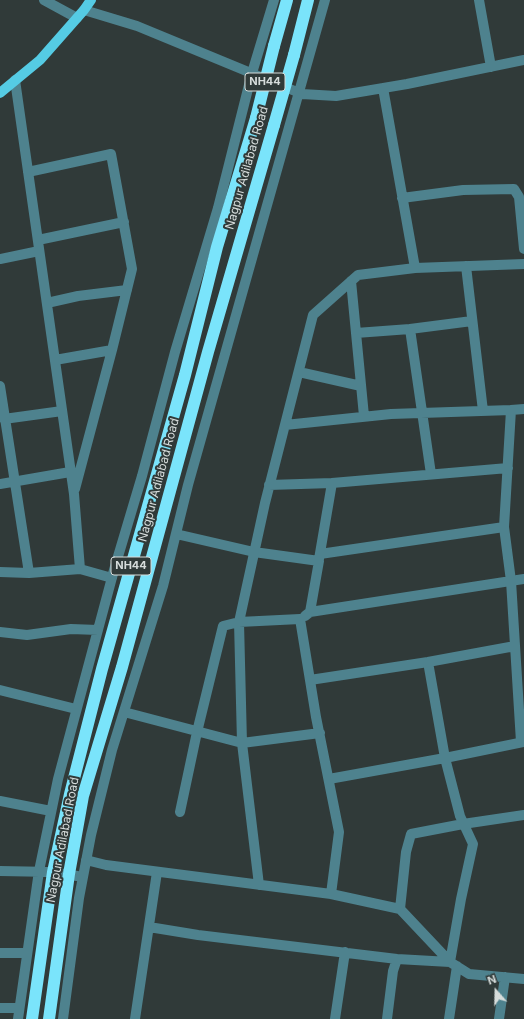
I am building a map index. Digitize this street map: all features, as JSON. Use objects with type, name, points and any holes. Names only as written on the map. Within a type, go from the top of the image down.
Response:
[{"type":"highway","name":"Nagpur Adilabad Road","points":[[32,1019],[53,872],[70,794],[102,668],[185,375],[217,247],[256,118],[287,0]]},
{"type":"highway","name":"Nagpur Adilabad Road","points":[[49,1019],[69,874],[83,796],[122,667],[208,352],[294,55],[308,0]]},
{"type":"main road","points":[[0,93],[40,60],[91,0]]},
{"type":"street","points":[[44,0],[77,18]]},
{"type":"street","points":[[18,1019],[39,871],[50,811],[76,709],[142,476],[174,352],[218,208],[252,73],[274,0]]},
{"type":"street","points":[[62,1019],[86,860],[112,750],[163,586],[188,485],[225,350],[325,0]]},
{"type":"street","points":[[479,0],[491,67]]},
{"type":"street","points":[[84,10],[137,26],[302,94],[336,96],[524,60]]},
{"type":"street","points":[[15,80],[74,494],[80,569]]},
{"type":"street","points":[[383,88],[415,268]]},
{"type":"street","points":[[28,172],[111,154],[132,268],[74,494]]},
{"type":"street","points":[[402,198],[463,190],[514,189],[519,197],[524,249]]},
{"type":"street","points":[[38,240],[124,222]]},
{"type":"street","points":[[0,259],[39,251]]},
{"type":"street","points":[[259,885],[242,743],[239,622],[269,485],[313,315],[358,275],[415,268],[524,264]]},
{"type":"street","points":[[466,266],[483,410]]},
{"type":"street","points":[[351,281],[364,416]]},
{"type":"street","points":[[47,303],[78,296],[127,290]]},
{"type":"street","points":[[356,333],[410,329],[472,321]]},
{"type":"street","points":[[410,329],[430,474]]},
{"type":"street","points":[[55,360],[112,350]]},
{"type":"street","points":[[299,372],[361,386]]},
{"type":"street","points":[[0,386],[28,573]]},
{"type":"street","points":[[285,424],[391,414],[524,409]]},
{"type":"street","points":[[329,779],[523,742],[511,581],[504,527],[511,410]]},
{"type":"street","points":[[4,419],[62,411]]},
{"type":"street","points":[[269,485],[332,483],[508,468]]},
{"type":"street","points":[[0,484],[70,472]]},
{"type":"street","points":[[310,612],[332,483]]},
{"type":"street","points":[[176,534],[254,552],[319,558],[504,527]]},
{"type":"street","points":[[0,572],[28,573],[80,569],[112,578]]},
{"type":"street","points":[[180,812],[197,732],[223,626],[239,622],[300,619],[310,612],[524,579]]},
{"type":"street","points":[[300,619],[339,832],[331,894]]},
{"type":"street","points":[[0,632],[27,635],[71,629],[98,630]]},
{"type":"street","points":[[310,680],[428,662],[515,646]]},
{"type":"street","points":[[428,662],[445,758],[460,816],[473,844],[461,899],[449,1019]]},
{"type":"street","points":[[122,667],[136,671]]},
{"type":"street","points":[[0,690],[76,709]]},
{"type":"street","points":[[124,712],[242,743],[320,733]]},
{"type":"street","points":[[0,801],[50,811]]},
{"type":"street","points":[[400,909],[406,852],[411,834],[463,824],[524,815]]},
{"type":"street","points":[[86,860],[106,865],[331,894],[400,909],[454,964],[469,974],[524,979]]},
{"type":"street","points":[[0,871],[53,872],[83,877]]},
{"type":"street","points":[[135,1019],[157,872]]},
{"type":"street","points":[[149,927],[198,935],[397,959],[454,964]]},
{"type":"street","points":[[335,1019],[345,952]]},
{"type":"street","points":[[0,953],[27,953]]},
{"type":"street","points":[[387,1019],[397,959]]},
{"type":"street","points":[[499,1019],[505,977]]},
{"type":"street","points":[[0,1008],[19,1008]]}]
